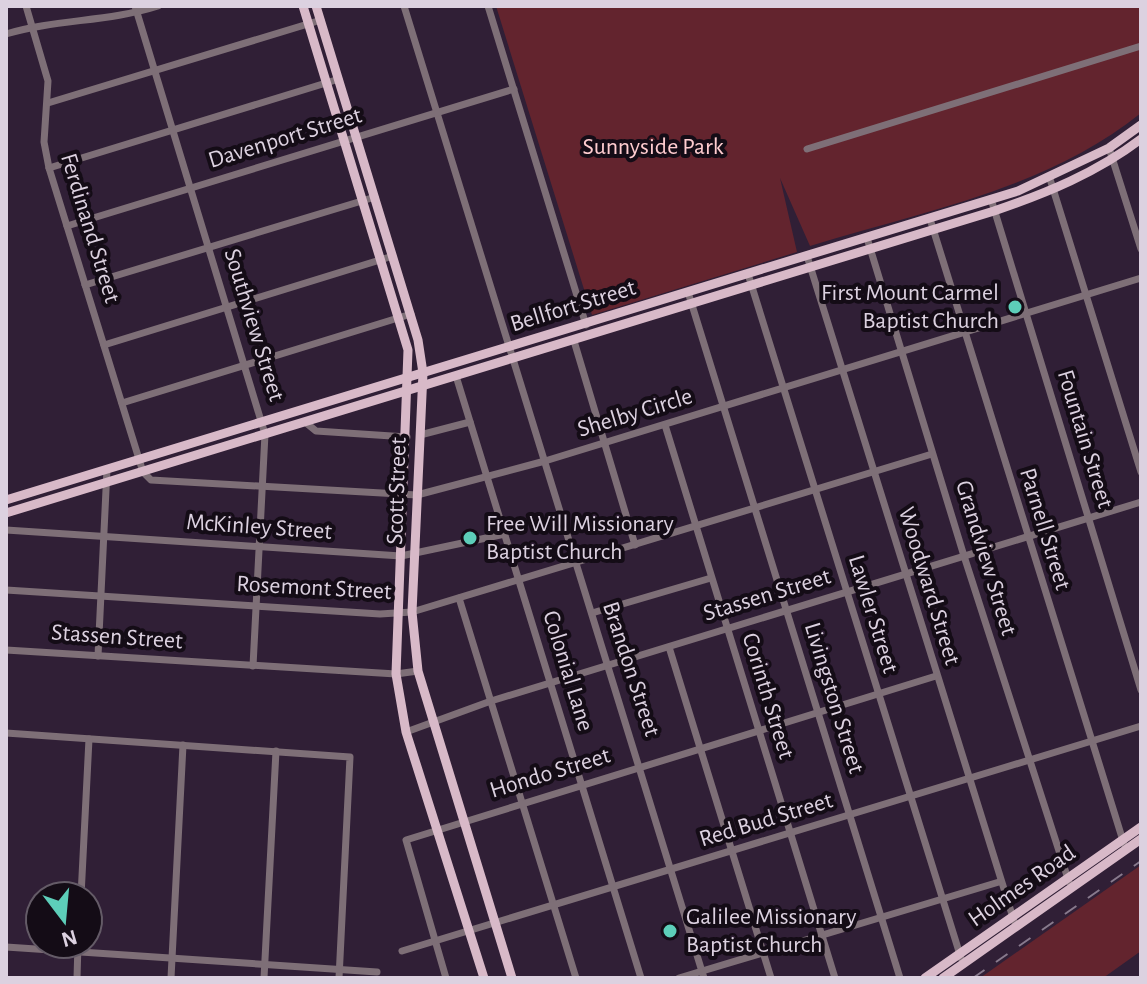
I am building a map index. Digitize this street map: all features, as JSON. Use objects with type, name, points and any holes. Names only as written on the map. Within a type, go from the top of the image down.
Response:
[{"type":"main road","name":"Scott Street","points":[[303,6],[408,350],[410,377],[396,674],[406,732],[484,978]]},
{"type":"main road","name":"Scott Street","points":[[316,6],[411,314],[423,373],[412,612],[418,671],[512,978]]},
{"type":"main road","name":"Bellfort Street","points":[[6,500],[991,199],[1050,179],[1109,148],[1141,125]]},
{"type":"main road","name":"Bellfort Street","points":[[6,513],[994,211],[1054,190],[1114,159],[1141,139]]},
{"type":"main road","points":[[322,404],[325,416]]},
{"type":"main road","points":[[200,441],[204,453]]},
{"type":"main road","points":[[37,490],[41,502]]},
{"type":"main road","name":"Holmes Road","points":[[1125,845],[1141,827]]},
{"type":"main road","name":"Holmes Road","points":[[925,978],[961,959],[1125,845],[1141,839]]},
{"type":"main road","name":"Holmes Road","points":[[943,978],[961,959]]},
{"type":"street","name":"Ferdinand Street","points":[[26,6],[46,71],[48,103],[44,142],[49,168],[139,459]]},
{"type":"street","points":[[6,34],[33,26],[158,6]]},
{"type":"street","name":"Brandon Street","points":[[404,6],[703,974]]},
{"type":"street","points":[[488,6],[589,336]]},
{"type":"street","name":"Southview Street","points":[[136,9],[263,421],[263,487],[253,666]]},
{"type":"street","points":[[48,103],[321,20]]},
{"type":"street","points":[[807,149],[1141,46]]},
{"type":"street","points":[[49,168],[339,79]]},
{"type":"street","name":"Davenport Street","points":[[67,226],[514,89]]},
{"type":"street","points":[[1109,148],[1141,249]]},
{"type":"street","points":[[1050,179],[1141,472]]},
{"type":"street","points":[[85,285],[375,197]]},
{"type":"street","name":"Fountain Street","points":[[991,199],[1141,690]]},
{"type":"street","name":"Parnell Street","points":[[930,219],[1089,742],[1125,845]]},
{"type":"street","name":"Grandview Street","points":[[867,238],[1028,761],[1069,883]]},
{"type":"street","points":[[104,345],[393,256]]},
{"type":"street","name":"Woodward Street","points":[[807,256],[999,882],[1014,921]]},
{"type":"street","name":"Lawler Street","points":[[748,274],[961,959]]},
{"type":"street","name":"Shelby Circle","points":[[143,472],[151,480],[404,497],[417,495],[545,461],[1141,278]]},
{"type":"street","name":"Livingston Street","points":[[688,292],[900,978]]},
{"type":"street","points":[[122,403],[411,314]]},
{"type":"street","points":[[574,341],[635,545]]},
{"type":"street","name":"Colonial Lane","points":[[456,376],[641,978]]},
{"type":"street","points":[[305,422],[316,431],[407,437]]},
{"type":"street","points":[[420,435],[470,422]]},
{"type":"street","name":"Corinth Street","points":[[665,425],[835,978]]},
{"type":"street","name":"Rosemont Street","points":[[6,590],[398,614],[412,612],[932,454]]},
{"type":"street","points":[[139,459],[143,472]]},
{"type":"street","points":[[98,656],[107,469]]},
{"type":"street","name":"Stassen Street","points":[[406,732],[431,720],[491,701],[1141,502]]},
{"type":"street","name":"McKinley Street","points":[[7,530],[401,556],[505,534]]},
{"type":"street","points":[[592,613],[711,578]]},
{"type":"street","points":[[459,598],[576,978]]},
{"type":"street","points":[[669,647],[771,978]]},
{"type":"street","name":"Stassen Street","points":[[6,650],[396,674],[418,671]]},
{"type":"street","name":"Hondo Street","points":[[434,941],[406,840],[936,676]]},
{"type":"street","name":"Red Bud Street","points":[[402,951],[1141,726]]},
{"type":"street","points":[[6,733],[350,757],[340,974]]},
{"type":"street","points":[[82,880],[89,739]]},
{"type":"street","points":[[171,978],[183,745]]},
{"type":"street","points":[[264,978],[276,751]]},
{"type":"street","points":[[679,978],[703,974],[999,882]]},
{"type":"street","points":[[434,941],[446,978]]},
{"type":"street","points":[[104,951],[340,974],[377,972]]},
{"type":"green space","name":"Sunnyside Park","points":[[496,6],[1141,6],[1141,113],[1066,161],[1025,179],[940,209],[810,246],[780,178],[797,252],[592,315]]},
{"type":"green space","points":[[1141,865],[1141,951],[1103,978],[980,978]]},
{"type":"railway","points":[[973,978],[1141,861]]},
{"type":"place","name":"First Mount Carmel Baptist Church","points":[[1015,307]]},
{"type":"place","name":"Free Will Missionary Baptist Church","points":[[470,538]]},
{"type":"place","name":"Galilee Missionary Baptist Church","points":[[670,931]]}]
